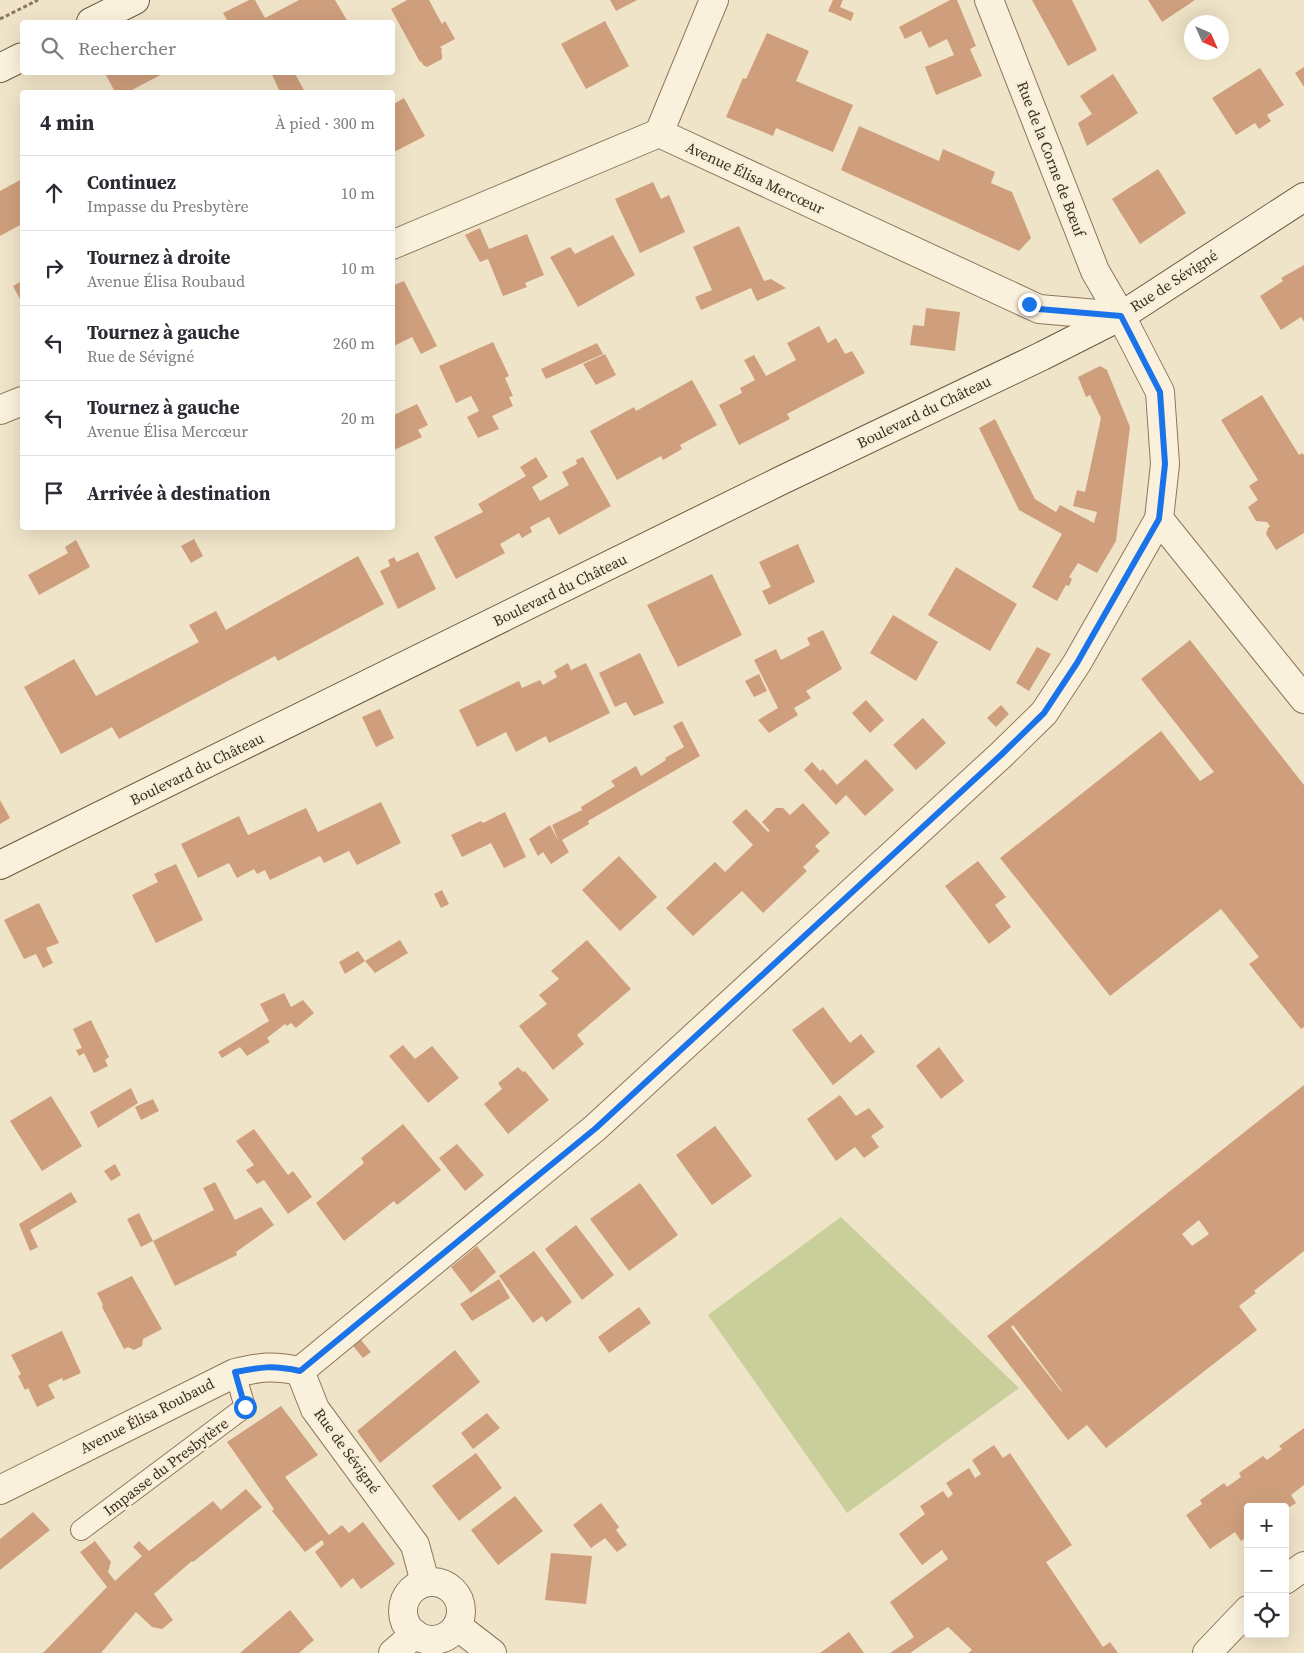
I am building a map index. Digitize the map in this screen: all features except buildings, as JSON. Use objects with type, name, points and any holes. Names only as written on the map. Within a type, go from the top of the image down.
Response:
[{"type":"street","points":[[94,20],[135,0]]},
{"type":"street","points":[[395,244],[659,133],[714,0]]},
{"type":"street","name":"Rue de la Corne de Bœuf","points":[[989,0],[1095,271],[1121,316]]},
{"type":"street","points":[[0,68],[20,58]]},
{"type":"street","name":"Avenue Élisa Mercœur","points":[[659,133],[1039,309],[1121,316]]},
{"type":"street","name":"Rue de Sévigné","points":[[426,1582],[415,1545],[315,1409],[300,1371],[596,1128],[994,762],[1044,713],[1077,663],[1159,519],[1165,464],[1160,392],[1121,316],[1304,197]]},
{"type":"street","name":"Boulevard du Château","points":[[0,865],[782,480],[1042,356],[1121,316]]},
{"type":"street","points":[[0,410],[20,402]]},
{"type":"street","points":[[1159,519],[1304,699]]},
{"type":"street","name":"Avenue Élisa Roubaud","points":[[0,1490],[235,1372],[278,1366],[300,1371]]},
{"type":"street","points":[[1289,1577],[1304,1566]]},
{"type":"street","points":[[435,1581],[445,1584],[459,1598],[462,1608],[457,1626],[450,1634],[442,1638],[433,1640],[423,1639],[408,1627],[404,1619],[405,1600],[417,1586],[426,1582],[435,1581]]},
{"type":"street","points":[[1215,1650],[1244,1615]]},
{"type":"street","points":[[457,1626],[492,1653]]},
{"type":"street","points":[[393,1653],[415,1634]]},
{"type":"lane","name":"Impasse du Presbytère","points":[[82,1530],[245,1407],[235,1372]]},
{"type":"path","points":[[0,20],[38,0]]},
{"type":"green space","points":[[841,1217],[1019,1388],[847,1513],[708,1315]]},
{"type":"route","points":[[245,1407],[235,1372],[278,1366],[300,1371],[596,1128],[1001,755],[1044,713],[1077,663],[1159,519],[1165,464],[1160,392],[1121,316],[1039,309],[1029,304]]}]
